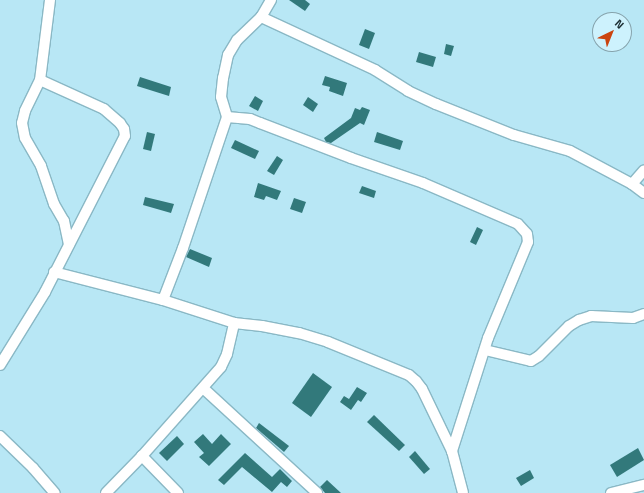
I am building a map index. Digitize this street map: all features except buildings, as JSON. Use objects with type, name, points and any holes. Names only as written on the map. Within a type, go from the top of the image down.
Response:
[{"type":"street","points":[[50,0],[40,80],[25,111],[22,123],[25,138],[41,166],[54,204],[64,221],[69,244]]},
{"type":"street","points":[[163,300],[183,248],[227,117],[221,97],[228,55],[237,40],[261,17],[271,0]]},
{"type":"street","points":[[261,17],[375,70],[408,91],[436,104],[514,135],[570,151],[632,184],[644,193]]},
{"type":"street","points":[[0,365],[45,292],[125,136],[124,129],[112,115],[92,103],[40,80]]},
{"type":"street","points":[[227,117],[250,119],[352,158],[424,183],[518,224],[525,229],[528,242],[485,350],[452,451]]},
{"type":"street","points":[[632,184],[644,170]]},
{"type":"street","points":[[54,272],[163,300],[234,323],[268,326],[299,333],[328,342],[409,375],[416,381],[422,390],[452,451],[463,493]]},
{"type":"street","points":[[485,350],[531,361],[539,356],[569,326],[579,320],[590,316],[633,318],[644,314]]},
{"type":"street","points":[[106,493],[142,456],[221,367],[227,354],[234,323]]},
{"type":"street","points":[[203,388],[317,493]]},
{"type":"street","points":[[0,436],[33,468],[55,493]]},
{"type":"street","points":[[142,456],[178,493]]},
{"type":"street","points":[[611,493],[644,485]]}]
